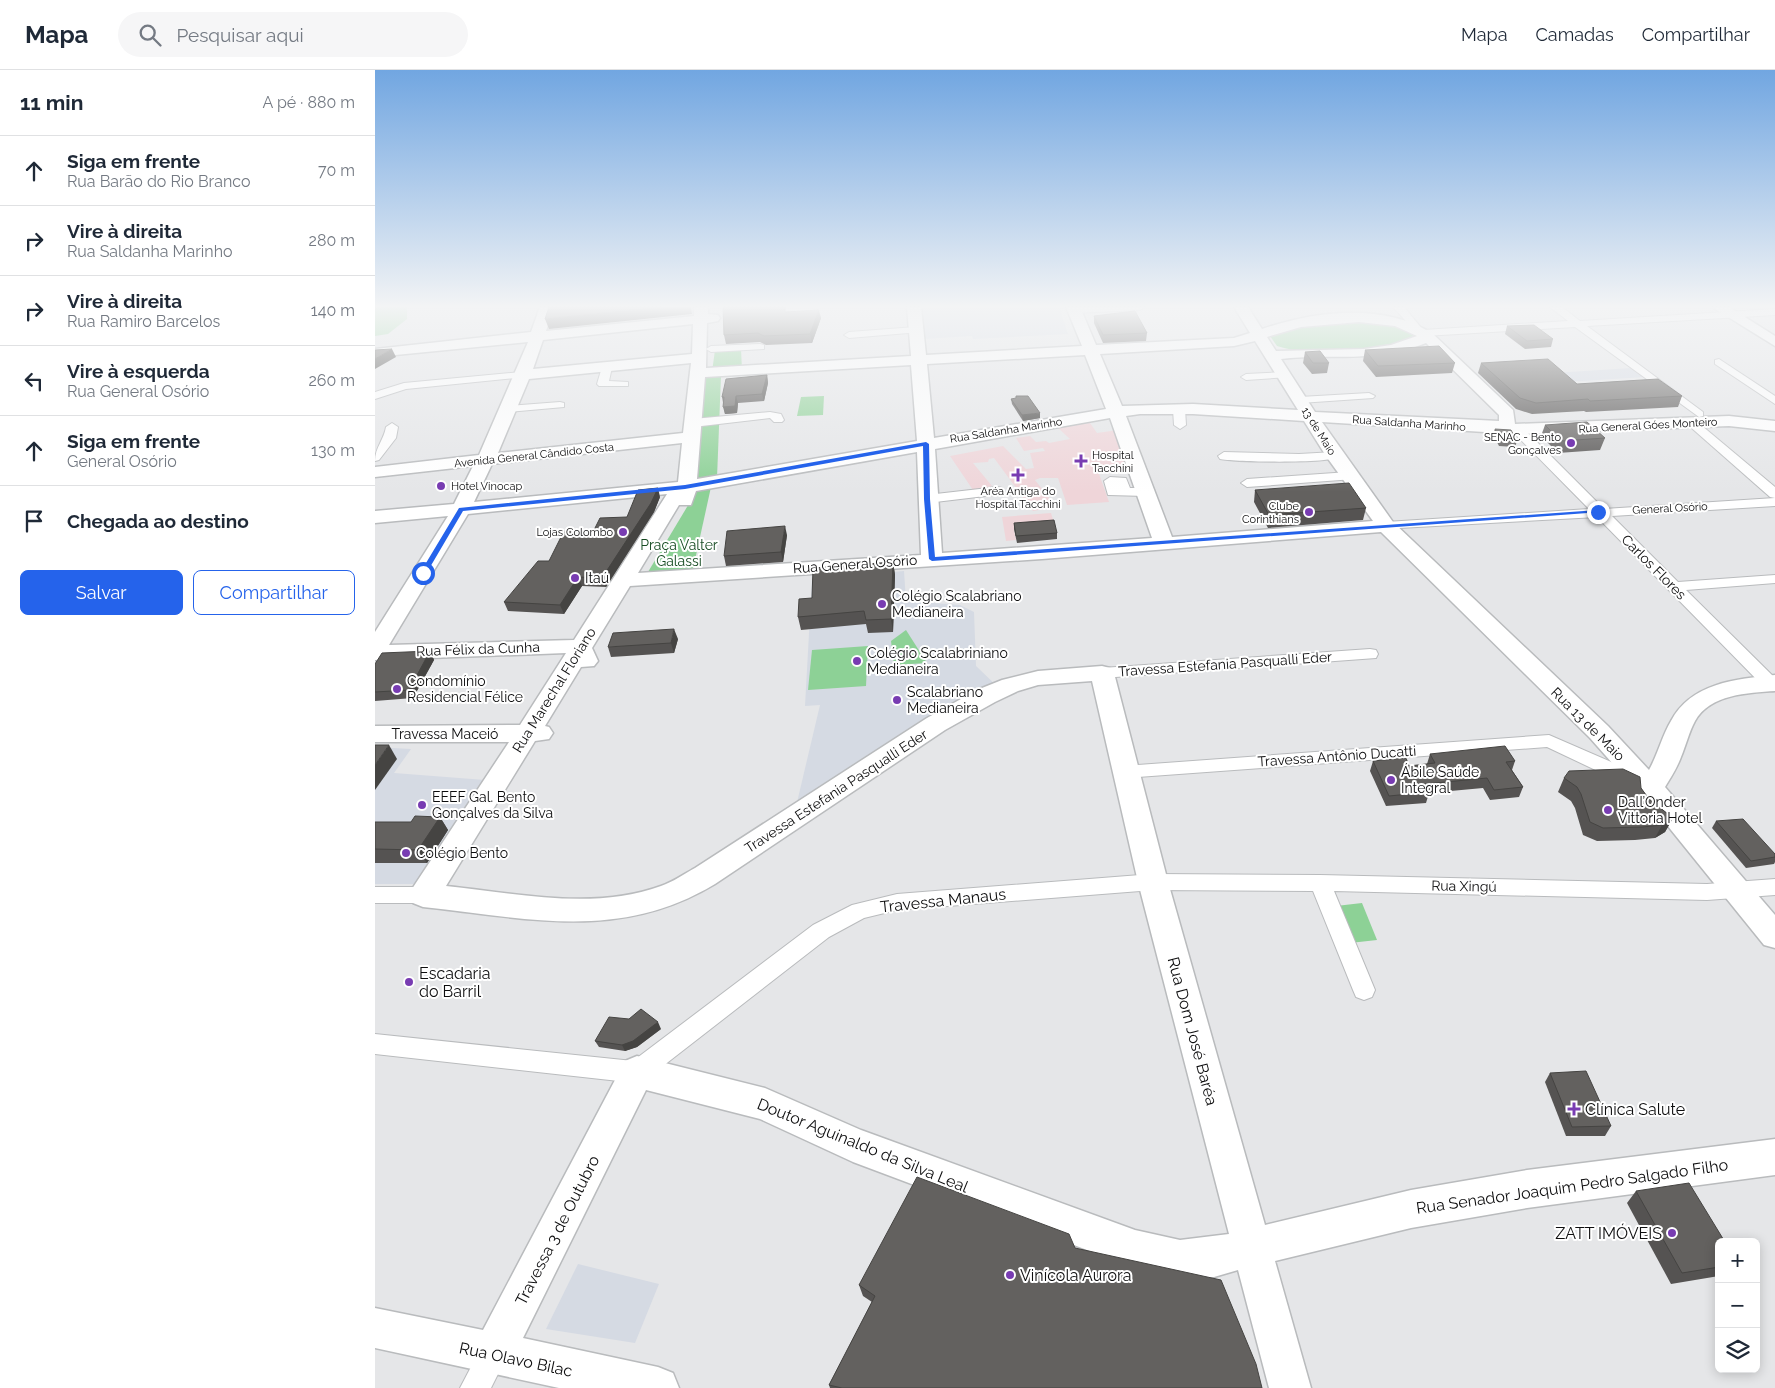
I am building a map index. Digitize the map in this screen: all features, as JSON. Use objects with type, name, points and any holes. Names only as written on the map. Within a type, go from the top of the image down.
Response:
[{"type":"main road","points":[[375,652],[461,509],[486,460],[525,369]]},
{"type":"main road","points":[[522,375],[601,369]]},
{"type":"main road","points":[[686,491],[703,369]]},
{"type":"main road","points":[[920,369],[926,444],[927,499],[932,559]]},
{"type":"main road","points":[[1098,369],[1164,543]]},
{"type":"main road","name":"13 de Maio","points":[[1281,369],[1335,456],[1386,526]]},
{"type":"main road","points":[[1460,369],[1507,414],[1525,420],[1558,422],[1695,418],[1775,411]]},
{"type":"main road","name":"Rua Saldanha Marinho","points":[[375,517],[686,491],[926,444],[1116,412],[1179,417],[1311,416],[1491,428]]},
{"type":"main road","points":[[1491,428],[1507,424],[1507,414]]},
{"type":"main road","name":"Rua General Góes Monteiro","points":[[1491,428],[1588,428],[1695,418],[1775,426]]},
{"type":"main road","name":"Avenida General Cândido Costa","points":[[375,472],[486,460],[693,430]]},
{"type":"main road","name":"Rua Marechal Floriano","points":[[431,895],[536,734],[686,491]]},
{"type":"main road","name":"Rua General Osório","points":[[631,579],[1386,526]]},
{"type":"main road","name":"Rua 13 de Maio","points":[[1386,526],[1599,732],[1651,788],[1775,936]]},
{"type":"main road","name":"Rua Félix da Cunha","points":[[375,652],[559,646],[583,657]]},
{"type":"main road","name":"Rua Dom José Baréa","points":[[1102,673],[1153,882],[1290,1388]]},
{"type":"main road","name":"Travessa Estefania Pasqualli Eder","points":[[431,895],[571,911],[622,908],[669,896],[713,871],[936,724],[987,696],[1010,685],[1038,678],[1102,673]]},
{"type":"main road","points":[[1651,788],[1662,771],[1681,725],[1691,708],[1708,696],[1732,689],[1773,684]]},
{"type":"main road","name":"Travessa Maceió","points":[[375,734],[536,734]]},
{"type":"main road","name":"Doutor Aguinaldo da Silva Leal","points":[[637,1072],[765,1104],[853,1145],[1135,1249],[1181,1260],[1214,1257],[1253,1247]]},
{"type":"main road","name":"Travessa 3 de Outubro","points":[[484,1371],[637,1072]]},
{"type":"main road","name":"Rua Senador Joaquim Pedro Salgado Filho","points":[[1253,1247],[1411,1209],[1527,1189],[1775,1158]]},
{"type":"main road","name":"Rua Olavo Bilac","points":[[375,1328],[484,1371],[658,1388]]},
{"type":"street","points":[[607,369],[603,384],[624,384]]},
{"type":"street","points":[[1633,369],[1695,418],[1775,494]]},
{"type":"street","points":[[1728,369],[1775,401]]},
{"type":"street","points":[[375,396],[394,388],[522,375]]},
{"type":"street","points":[[1246,377],[1285,375]]},
{"type":"street","points":[[1300,400],[1369,396]]},
{"type":"street","points":[[507,409],[560,405]]},
{"type":"street","points":[[693,430],[770,416],[777,416],[778,420]]},
{"type":"street","points":[[375,458],[390,438],[392,427]]},
{"type":"street","name":"Carlos Flores","points":[[1517,429],[1598,512],[1773,684]]},
{"type":"street","points":[[1224,456],[1299,458],[1335,456]]},
{"type":"street","points":[[1247,483],[1349,476]]},
{"type":"street","points":[[927,499],[997,491]]},
{"type":"street","points":[[1125,492],[1146,492]]},
{"type":"street","name":"General Osório","points":[[1386,526],[1775,502]]},
{"type":"street","points":[[1675,587],[1775,579]]},
{"type":"street","name":"Travessa Estefania Pasqualli Eder","points":[[1102,673],[1370,654]]},
{"type":"street","name":"Travessa Antônio Ducatti","points":[[1125,772],[1549,741],[1651,788]]},
{"type":"street","name":"Rua Xingú","points":[[1153,882],[1320,883],[1707,892],[1775,887]]},
{"type":"street","name":"Travessa Manaus","points":[[637,1072],[821,931],[859,911],[897,902],[1153,882]]},
{"type":"street","points":[[1320,883],[1363,990]]},
{"type":"street","points":[[375,895],[431,895]]},
{"type":"street","name":"Doutor Aguinaldo da Silva Leal","points":[[375,1044],[637,1072]]},
{"type":"shaded area","points":[[1632,369],[1645,377],[1566,382],[1554,373]]},
{"type":"shaded area","name":"Hospital Tacchini","points":[[1090,423],[1097,433],[1118,430],[1134,469],[1098,471],[1109,502],[1067,505],[1058,478],[1040,478],[1035,480],[1056,507],[1033,511],[994,458],[989,459],[988,462],[973,463],[992,486],[973,490],[950,456],[1003,446],[1026,469],[1034,468],[1030,453],[1045,451],[1043,448],[1024,451],[1016,438],[1030,436],[1036,442],[1046,441],[1049,443],[1070,439],[1057,427]]},
{"type":"shaded area","points":[[1051,513],[1055,526],[1014,530],[1016,540],[1006,541],[1002,517]]},
{"type":"shaded area","name":"Scalabriano Medianeira","points":[[904,571],[906,601],[960,605],[974,612],[976,666],[1003,692],[790,832],[820,705],[805,706],[812,579]]},
{"type":"shaded area","name":"EEEF Gal. Bento Gonçalves da Silva","points":[[375,747],[411,749],[394,773],[485,780],[416,884],[375,884]]},
{"type":"shaded area","points":[[578,1264],[659,1284],[635,1343],[546,1329]]},
{"type":"green space","points":[[712,369],[742,369],[742,370],[712,372]]},
{"type":"green space","points":[[721,376],[717,478],[695,480],[701,377]]},
{"type":"green space","points":[[824,396],[823,415],[797,416],[801,397]]},
{"type":"green space","name":"Praça Valter Galassi","points":[[711,487],[693,569],[648,572],[696,492]]},
{"type":"green space","points":[[906,630],[927,663],[894,665],[891,641]]},
{"type":"green space","points":[[868,646],[866,686],[808,690],[812,650]]},
{"type":"green space","points":[[1362,903],[1377,940],[1350,943],[1336,906]]},
{"type":"building","points":[[1487,369],[1559,369],[1577,384],[1658,379],[1682,396],[1590,401],[1588,399],[1536,403],[1520,398]]},
{"type":"building","points":[[767,375],[762,394],[736,396],[735,406],[723,407],[724,397],[722,397],[726,379]]},
{"type":"building","points":[[1016,396],[1028,396],[1040,413],[1022,415],[1011,399],[1016,398]]},
{"type":"building","points":[[1587,422],[1605,438],[1561,441],[1545,425]]},
{"type":"building","points":[[1495,429],[1511,430],[1517,441],[1501,441]]},
{"type":"building","points":[[1349,483],[1366,508],[1269,515],[1255,490]]},
{"type":"building","points":[[658,488],[651,503],[602,578],[578,577],[560,605],[504,602],[538,561],[549,561],[564,531],[594,530],[600,518],[627,517],[638,490]]},
{"type":"building","points":[[1054,520],[1057,533],[1016,536],[1014,523]]},
{"type":"building","points":[[785,526],[781,552],[724,556],[727,531]]},
{"type":"building","name":"Colégio Scalabriano Medianeira","points":[[893,562],[891,619],[866,620],[864,611],[798,617],[799,599],[812,598],[813,568]]},
{"type":"building","points":[[674,629],[671,643],[608,647],[613,633]]},
{"type":"building","points":[[430,651],[409,690],[375,692],[375,664],[382,653]]},
{"type":"building","points":[[375,745],[389,745],[375,765]]},
{"type":"building","points":[[1505,746],[1515,761],[1506,762],[1523,787],[1494,790],[1487,778],[1425,784],[1429,792],[1389,796],[1373,761],[1406,758],[1409,766],[1435,763],[1430,754]]},
{"type":"building","points":[[1623,769],[1640,777],[1641,788],[1649,799],[1673,818],[1662,825],[1642,827],[1603,828],[1590,822],[1577,787],[1564,778],[1569,771]]},
{"type":"building","points":[[415,816],[440,817],[418,850],[375,849],[375,822],[411,822]]},
{"type":"building","points":[[1743,819],[1775,854],[1775,857],[1751,861],[1716,821]]},
{"type":"building","points":[[641,1009],[658,1022],[633,1041],[622,1045],[595,1041],[609,1017],[629,1019]]},
{"type":"building","name":"Clínica Salute","points":[[1586,1071],[1611,1126],[1572,1127],[1550,1073]]},
{"type":"building","name":"Vinícola Aurora","points":[[917,1177],[1069,1234],[1075,1248],[1221,1280],[1256,1364],[1262,1388],[842,1388],[829,1385],[875,1296],[859,1285]]},
{"type":"building","name":"ZATT IMÓVEIS","points":[[1689,1183],[1723,1238],[1715,1238],[1715,1268],[1682,1273],[1636,1191]]},
{"type":"place","name":"SENAC - Bento Gonçalves","points":[[1571,443]]},
{"type":"place","name":"Hospital Tacchini","points":[[1081,461]]},
{"type":"place","name":"Aréa Antiga do Hospital Tacchini","points":[[1018,475]]},
{"type":"place","name":"Hotel Vinocap","points":[[441,486]]},
{"type":"place","name":"Clube Corinthians","points":[[1309,512]]},
{"type":"place","name":"Lojas Colombo","points":[[623,532]]},
{"type":"place","name":"Itaú","points":[[575,578]]},
{"type":"place","name":"Colégio Scalabriano Medianeira","points":[[882,604]]},
{"type":"place","name":"Colégio Scalabriniano Medianeira","points":[[857,661]]},
{"type":"place","name":"Condomínio Residencial Félice","points":[[397,689]]},
{"type":"place","name":"Scalabriano Medianeira","points":[[897,700]]},
{"type":"place","name":"Ábile Saúde Integral","points":[[1391,780]]},
{"type":"place","name":"EEEF Gal. Bento Gonçalves da Silva","points":[[422,805]]},
{"type":"place","name":"Dall’Onder Vittoria Hotel","points":[[1608,810]]},
{"type":"place","name":"Colégio Bento","points":[[406,853]]},
{"type":"place","name":"Escadaria do Barril","points":[[409,982]]},
{"type":"place","name":"Clínica Salute","points":[[1574,1109]]},
{"type":"place","name":"ZATT IMÓVEIS","points":[[1672,1233]]},
{"type":"place","name":"Vinícola Aurora","points":[[1010,1275]]},
{"type":"route","points":[[423,573],[461,509],[685,487],[926,444],[927,499],[932,559],[1043,553],[1493,518],[1598,512]]}]
